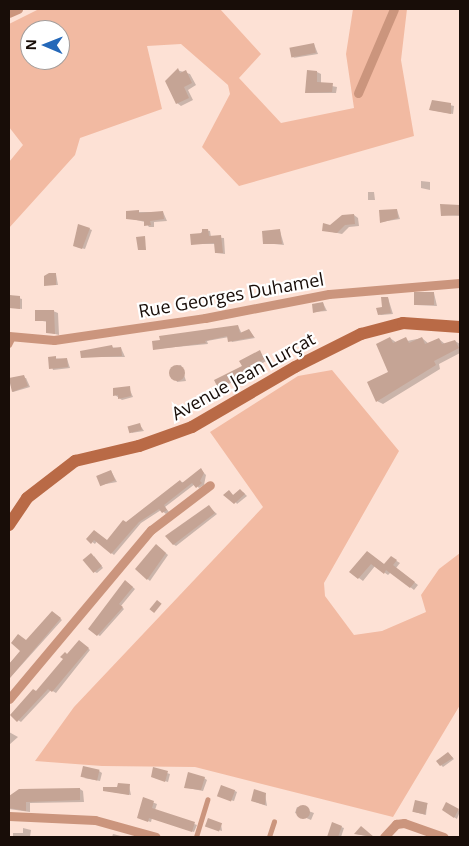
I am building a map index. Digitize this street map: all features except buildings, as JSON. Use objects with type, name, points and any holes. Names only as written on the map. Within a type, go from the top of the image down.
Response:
[{"type":"main road","name":"Avenue Jean Lurçat","points":[[9,525],[27,498],[74,461],[139,446],[192,427],[295,366],[361,334],[403,323],[460,327]]},
{"type":"street","points":[[9,13],[18,9]]},
{"type":"street","points":[[358,93],[394,9]]},
{"type":"street","name":"Rue Georges Duhamel","points":[[10,339],[54,340],[196,320],[329,294],[460,283]]},
{"type":"street","points":[[9,699],[151,530],[210,485]]},
{"type":"street","points":[[9,816],[94,820],[156,837]]},
{"type":"street","points":[[384,837],[396,824],[404,823],[444,837]]},
{"type":"lane","points":[[196,837],[207,800]]},
{"type":"lane","points":[[269,837],[274,822]]},
{"type":"shaded area","points":[[39,9],[220,9],[261,54],[239,78],[281,123],[354,108],[346,54],[353,9],[407,9],[401,60],[414,136],[239,186],[202,147],[230,94],[228,85],[181,44],[147,46],[162,109],[80,138],[75,155],[9,228],[9,162],[23,145],[9,127],[9,24]]},
{"type":"shaded area","points":[[332,370],[399,451],[324,583],[325,596],[354,635],[382,631],[426,612],[421,595],[439,569],[460,553],[460,705],[393,817],[195,767],[102,766],[35,761],[74,707],[263,507],[210,432],[298,376]]}]
